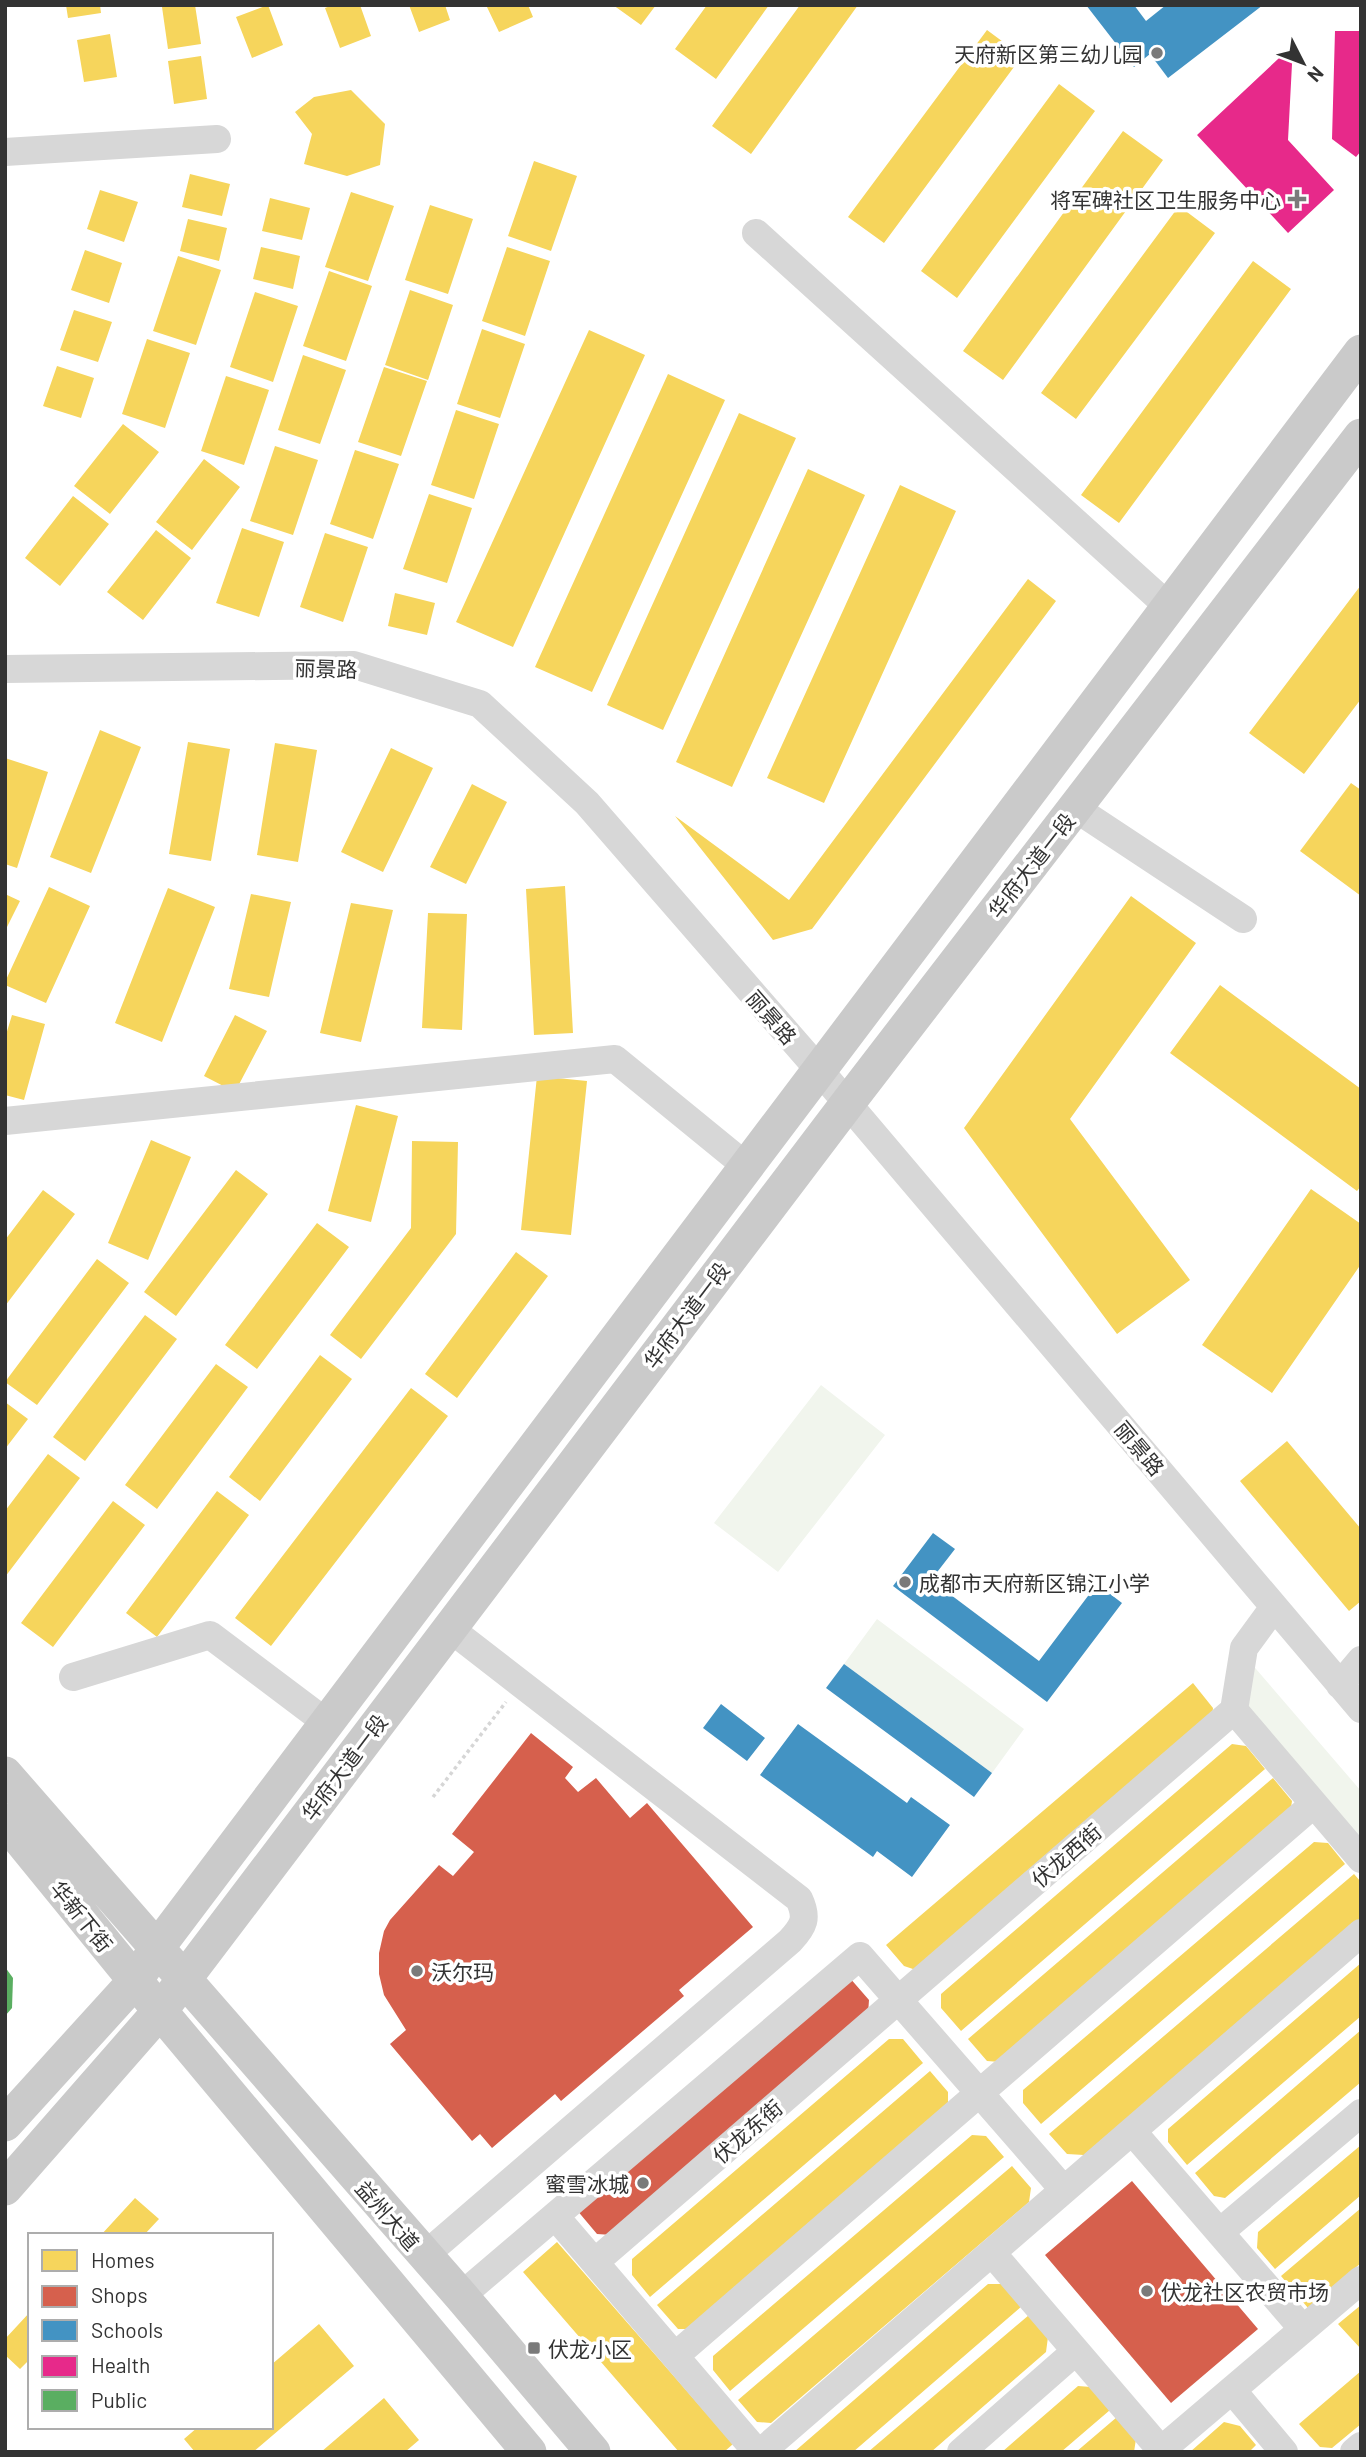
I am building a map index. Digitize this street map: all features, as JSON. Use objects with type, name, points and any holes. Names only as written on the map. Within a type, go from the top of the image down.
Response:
[{"type":"main road","points":[[5,2123],[135,1981],[157,1948],[1361,352]]},
{"type":"main road","name":"华府大道一段","points":[[5,2188],[160,2011],[847,1104],[1361,436]]},
{"type":"main road","name":"益州大道","points":[[5,1774],[461,2296],[593,2452]]},
{"type":"main road","name":"华新下街","points":[[5,1821],[160,2011]]},
{"type":"main road","name":"益州大道","points":[[160,2011],[529,2452]]},
{"type":"street","points":[[5,152],[217,139]]},
{"type":"street","points":[[756,233],[1168,607]]},
{"type":"street","name":"丽景路","points":[[5,669],[355,665],[480,704],[587,803],[820,1071],[1361,1709]]},
{"type":"street","points":[[1075,808],[1243,919]]},
{"type":"street","points":[[5,1121],[615,1059],[746,1166]]},
{"type":"street","points":[[1274,1607],[1244,1648],[1234,1710],[1361,1859]]},
{"type":"street","points":[[424,2256],[790,1941],[804,1922],[805,1911],[799,1899],[449,1628]]},
{"type":"street","points":[[73,1677],[210,1635],[327,1723]]},
{"type":"street","points":[[1340,1685],[1361,1660]]},
{"type":"street","name":"伏龙西街","points":[[899,2000],[1234,1710]]},
{"type":"street","points":[[675,2356],[1314,1804]]},
{"type":"street","points":[[555,2216],[759,2452],[1361,1933]]},
{"type":"street","points":[[461,2296],[860,1956],[1064,2190]]},
{"type":"street","name":"伏龙东街","points":[[595,2262],[899,2000]]},
{"type":"street","points":[[1220,2232],[1361,2113]]},
{"type":"street","points":[[1132,2131],[1303,2329]]},
{"type":"street","points":[[992,2253],[1160,2451],[1361,2280]]},
{"type":"street","points":[[961,2452],[1076,2351]]},
{"type":"street","points":[[1232,2390],[1284,2452]]},
{"type":"street","points":[[1354,2452],[1361,2446]]},
{"type":"path","points":[[433,1797],[521,1684]]},
{"type":"shaded area","points":[[821,1385],[885,1435],[778,1572],[714,1523]]},
{"type":"shaded area","points":[[877,1619],[1024,1729],[992,1773],[844,1664]]},
{"type":"shaded area","points":[[1250,1662],[1361,1791],[1361,1843],[1242,1705]]},
{"type":"building: Homes","points":[[66,5],[100,5],[101,13],[68,18]]},
{"type":"building: Homes","points":[[195,5],[201,44],[168,49],[162,7]]},
{"type":"building: Homes","points":[[268,5],[283,45],[252,58],[236,17]]},
{"type":"building: Homes","points":[[333,5],[360,5],[371,36],[340,48],[325,8]]},
{"type":"building: Homes","points":[[409,5],[445,5],[450,20],[419,32]]},
{"type":"building: Homes","points":[[486,5],[528,5],[533,17],[499,32]]},
{"type":"building: Homes","points":[[613,5],[656,5],[641,25]]},
{"type":"building: Homes","points":[[707,5],[769,5],[716,79],[675,49]]},
{"type":"building: Homes","points":[[800,5],[858,5],[751,154],[712,126]]},
{"type":"building: Homes","points":[[987,30],[1022,56],[884,243],[848,217]]},
{"type":"building: Homes","points":[[110,34],[117,77],[84,82],[77,40]]},
{"type":"building: Homes","points":[[201,56],[207,99],[174,104],[168,61]]},
{"type":"building: Homes","points":[[1059,84],[1095,111],[957,298],[921,271]]},
{"type":"building: Homes","points":[[351,90],[385,124],[380,165],[347,176],[304,164],[312,134],[295,112],[314,97]]},
{"type":"building: Homes","points":[[1123,131],[1163,160],[1003,380],[963,351]]},
{"type":"building: Homes","points":[[534,161],[577,176],[551,251],[508,236]]},
{"type":"building: Homes","points":[[190,174],[230,184],[222,216],[182,207]]},
{"type":"building: Homes","points":[[100,190],[138,202],[124,242],[87,229]]},
{"type":"building: Homes","points":[[351,192],[394,206],[368,281],[325,267]]},
{"type":"building: Homes","points":[[270,198],[310,208],[302,240],[262,231]]},
{"type":"building: Homes","points":[[430,205],[473,219],[448,294],[405,280]]},
{"type":"building: Homes","points":[[1179,206],[1215,233],[1076,419],[1041,393]]},
{"type":"building: Homes","points":[[188,219],[227,228],[219,261],[180,251]]},
{"type":"building: Homes","points":[[261,247],[300,256],[293,289],[253,279]]},
{"type":"building: Homes","points":[[507,247],[550,261],[525,336],[482,321]]},
{"type":"building: Homes","points":[[85,250],[122,263],[109,303],[71,290]]},
{"type":"building: Homes","points":[[178,256],[221,270],[196,345],[153,331]]},
{"type":"building: Homes","points":[[1253,261],[1291,289],[1119,523],[1081,495]]},
{"type":"building: Homes","points":[[329,271],[372,286],[346,361],[303,346]]},
{"type":"building: Homes","points":[[410,290],[453,305],[428,380],[385,365]]},
{"type":"building: Homes","points":[[255,292],[298,306],[273,382],[230,367]]},
{"type":"building: Homes","points":[[74,310],[112,322],[98,362],[60,350]]},
{"type":"building: Homes","points":[[482,329],[525,344],[500,418],[457,404]]},
{"type":"building: Homes","points":[[589,330],[645,355],[513,647],[456,622]]},
{"type":"building: Homes","points":[[147,339],[190,353],[165,428],[122,414]]},
{"type":"building: Homes","points":[[303,355],[346,370],[320,444],[278,430]]},
{"type":"building: Homes","points":[[57,366],[94,378],[81,418],[43,406]]},
{"type":"building: Homes","points":[[384,367],[427,381],[401,456],[358,442]]},
{"type":"building: Homes","points":[[668,374],[725,400],[592,692],[535,667]]},
{"type":"building: Homes","points":[[226,376],[269,390],[244,465],[201,451]]},
{"type":"building: Homes","points":[[456,410],[499,424],[474,499],[431,485]]},
{"type":"building: Homes","points":[[739,413],[796,438],[663,730],[607,705]]},
{"type":"building: Homes","points":[[123,424],[159,452],[110,514],[74,486]]},
{"type":"building: Homes","points":[[275,446],[318,460],[293,535],[250,521]]},
{"type":"building: Homes","points":[[355,450],[399,464],[373,539],[330,524]]},
{"type":"building: Homes","points":[[204,459],[240,487],[192,550],[156,522]]},
{"type":"building: Homes","points":[[808,469],[865,495],[732,787],[676,762]]},
{"type":"building: Homes","points":[[900,485],[956,511],[824,803],[767,778]]},
{"type":"building: Homes","points":[[429,494],[472,508],[447,583],[403,569]]},
{"type":"building: Homes","points":[[73,496],[109,524],[60,586],[25,558]]},
{"type":"building: Homes","points":[[242,528],[284,542],[259,617],[216,603]]},
{"type":"building: Homes","points":[[156,530],[191,558],[143,620],[107,592]]},
{"type":"building: Homes","points":[[325,533],[368,547],[343,622],[300,607]]},
{"type":"building: Homes","points":[[1028,579],[1056,601],[812,929],[773,940],[675,816],[789,900]]},
{"type":"building: Homes","points":[[1361,585],[1361,699],[1304,774],[1249,733]]},
{"type":"building: Homes","points":[[395,593],[435,603],[427,635],[388,626]]},
{"type":"building: Homes","points":[[100,730],[141,747],[91,873],[50,857]]},
{"type":"building: Homes","points":[[188,742],[230,749],[211,861],[169,854]]},
{"type":"building: Homes","points":[[275,743],[317,750],[298,862],[257,855]]},
{"type":"building: Homes","points":[[391,748],[433,768],[383,872],[341,852]]},
{"type":"building: Homes","points":[[5,758],[48,772],[17,868],[5,864]]},
{"type":"building: Homes","points":[[1351,783],[1361,790],[1361,896],[1300,851]]},
{"type":"building: Homes","points":[[472,784],[507,802],[466,884],[430,867]]},
{"type":"building: Homes","points":[[565,886],[573,1033],[534,1035],[526,889]]},
{"type":"building: Homes","points":[[49,887],[90,906],[46,1003],[5,985],[5,982]]},
{"type":"building: Homes","points":[[168,888],[215,907],[162,1042],[115,1023]]},
{"type":"building: Homes","points":[[5,894],[20,901],[5,931]]},
{"type":"building: Homes","points":[[251,894],[291,902],[269,997],[229,989]]},
{"type":"building: Homes","points":[[1131,896],[1196,943],[1070,1119],[1190,1280],[1117,1334],[964,1128]]},
{"type":"building: Homes","points":[[351,903],[393,910],[361,1042],[320,1033]]},
{"type":"building: Homes","points":[[428,913],[467,914],[462,1030],[422,1028]]},
{"type":"building: Homes","points":[[1220,985],[1361,1089],[1361,1186],[1357,1191],[1170,1053]]},
{"type":"building: Homes","points":[[12,1015],[45,1024],[24,1100],[5,1095],[5,1038]]},
{"type":"building: Homes","points":[[235,1015],[267,1031],[235,1092],[204,1076]]},
{"type":"building: Homes","points":[[537,1076],[587,1081],[571,1235],[521,1230]]},
{"type":"building: Homes","points":[[356,1105],[398,1116],[371,1222],[328,1211]]},
{"type":"building: Homes","points":[[151,1140],[191,1157],[148,1260],[108,1243]]},
{"type":"building: Homes","points":[[412,1141],[458,1142],[456,1234],[361,1359],[330,1335],[411,1228]]},
{"type":"building: Homes","points":[[236,1170],[268,1194],[176,1316],[144,1292]]},
{"type":"building: Homes","points":[[1311,1189],[1361,1224],[1361,1264],[1272,1393],[1202,1345]]},
{"type":"building: Homes","points":[[43,1190],[75,1214],[5,1306],[5,1240]]},
{"type":"building: Homes","points":[[317,1223],[349,1247],[257,1369],[225,1345]]},
{"type":"building: Homes","points":[[516,1252],[548,1276],[457,1398],[425,1374]]},
{"type":"building: Homes","points":[[97,1259],[129,1283],[37,1405],[5,1382]]},
{"type":"building: Homes","points":[[145,1315],[177,1339],[85,1461],[53,1437]]},
{"type":"building: Homes","points":[[320,1355],[352,1379],[260,1501],[229,1477]]},
{"type":"building: Homes","points":[[216,1364],[248,1387],[157,1509],[125,1485]]},
{"type":"building: Homes","points":[[411,1388],[448,1416],[271,1646],[235,1618]]},
{"type":"building: Homes","points":[[5,1402],[28,1419],[5,1449]]},
{"type":"building: Homes","points":[[1287,1441],[1361,1529],[1361,1601],[1349,1611],[1240,1481]]},
{"type":"building: Homes","points":[[48,1454],[80,1478],[5,1577],[5,1511]]},
{"type":"building: Homes","points":[[217,1491],[249,1515],[157,1637],[126,1613]]},
{"type":"building: Homes","points":[[113,1501],[145,1525],[53,1647],[21,1623]]},
{"type":"building: Homes","points":[[1193,1683],[1213,1708],[1212,1718],[919,1971],[904,1966],[886,1945]]},
{"type":"building: Homes","points":[[1232,1744],[1246,1746],[1265,1769],[961,2031],[941,2008],[941,1994]]},
{"type":"building: Homes","points":[[1273,1778],[1292,1801],[1290,1814],[1000,2062],[987,2061],[968,2039]]},
{"type":"building: Homes","points":[[1314,1842],[1328,1843],[1345,1864],[1041,2124],[1023,2103],[1023,2090]]},
{"type":"building: Homes","points":[[1354,1874],[1361,1882],[1361,1918],[1084,2155],[1067,2154],[1049,2134]]},
{"type":"building: Homes","points":[[1361,1963],[1361,2016],[1187,2165],[1168,2142],[1168,2129]]},
{"type":"building: Homes","points":[[1361,2030],[1361,2082],[1225,2198],[1214,2196],[1195,2173]]},
{"type":"building: Homes","points":[[889,2039],[903,2039],[923,2063],[650,2297],[632,2275],[632,2259]]},
{"type":"building: Homes","points":[[930,2071],[948,2092],[948,2107],[689,2329],[678,2329],[657,2305]]},
{"type":"building: Homes","points":[[972,2135],[986,2136],[1004,2157],[730,2391],[713,2370],[713,2356]]},
{"type":"building: Homes","points":[[1361,2145],[1361,2195],[1275,2269],[1257,2248],[1258,2232]]},
{"type":"building: Homes","points":[[1012,2166],[1031,2188],[1029,2202],[771,2423],[757,2422],[738,2400]]},
{"type":"building: Homes","points":[[135,2198],[159,2219],[146,2233],[103,2233]]},
{"type":"building: Homes","points":[[1361,2208],[1361,2263],[1308,2308],[1281,2276]]},
{"type":"building: Homes","points":[[557,2242],[733,2444],[724,2452],[679,2452],[523,2272]]},
{"type":"building: Homes","points":[[988,2284],[1002,2284],[1022,2306],[853,2452],[794,2452]]},
{"type":"building: Homes","points":[[1361,2305],[1361,2349],[1338,2324]]},
{"type":"building: Homes","points":[[28,2314],[28,2361],[20,2369],[5,2355],[5,2339]]},
{"type":"building: Homes","points":[[1029,2315],[1048,2337],[1046,2352],[931,2452],[868,2452]]},
{"type":"building: Homes","points":[[319,2324],[354,2366],[253,2452],[195,2452],[184,2439],[196,2429],[273,2429],[273,2363]]},
{"type":"building: Homes","points":[[1361,2371],[1361,2424],[1332,2448],[1320,2447],[1299,2424]]},
{"type":"building: Homes","points":[[1078,2386],[1091,2387],[1110,2410],[1061,2452],[1002,2452]]},
{"type":"building: Homes","points":[[384,2398],[419,2440],[405,2452],[321,2452]]},
{"type":"building: Homes","points":[[1117,2417],[1136,2439],[1134,2452],[1076,2452]]},
{"type":"building: Homes","points":[[1224,2422],[1240,2426],[1256,2445],[1249,2452],[1190,2452]]},
{"type":"building: Shops","points":[[531,1733],[573,1767],[565,1778],[578,1792],[596,1778],[630,1818],[647,1803],[753,1927],[679,1990],[684,1996],[561,2101],[555,2094],[492,2148],[480,2134],[472,2141],[390,2044],[406,2030],[384,1995],[379,1974],[379,1953],[384,1931],[390,1920],[439,1865],[453,1876],[474,1852],[452,1834]]},
{"type":"building: Shops","points":[[849,1977],[869,2000],[868,2014],[612,2235],[597,2234],[576,2209]]},
{"type":"building: Shops","points":[[1132,2181],[1258,2329],[1171,2403],[1045,2255]]},
{"type":"building: Schools","name":"天府新区第三幼儿园","points":[[1086,5],[1134,5],[1146,21],[1166,5],[1263,5],[1168,78],[1150,54],[1134,67]]},
{"type":"building: Schools","points":[[933,1533],[955,1549],[931,1580],[1039,1661],[1097,1584],[1122,1603],[1047,1702],[893,1586]]},
{"type":"building: Schools","points":[[844,1664],[992,1773],[974,1797],[826,1688]]},
{"type":"building: Schools","points":[[721,1704],[765,1738],[747,1761],[703,1728]]},
{"type":"building: Schools","points":[[798,1724],[907,1803],[911,1797],[950,1825],[912,1877],[877,1851],[873,1857],[760,1775]]},
{"type":"building: Health","points":[[1335,31],[1361,31],[1361,151],[1356,157],[1332,139]]},
{"type":"building: Health","points":[[1293,45],[1288,140],[1334,190],[1288,233],[1197,135]]},
{"type":"building: Public","points":[[5,1967],[13,1978],[12,2008],[5,2016]]},
{"type":"place","name":"天府新区第三幼儿园","points":[[1157,53]]},
{"type":"place","name":"将军碑社区卫生服务中心","points":[[1297,199]]},
{"type":"place","name":"成都市天府新区锦江小学","points":[[905,1582]]},
{"type":"place","name":"沃尔玛","points":[[417,1971]]},
{"type":"place","name":"蜜雪冰城","points":[[643,2183]]},
{"type":"place","name":"伏龙社区农贸市场","points":[[1147,2291]]},
{"type":"place","name":"伏龙小区","points":[[534,2348]]}]
